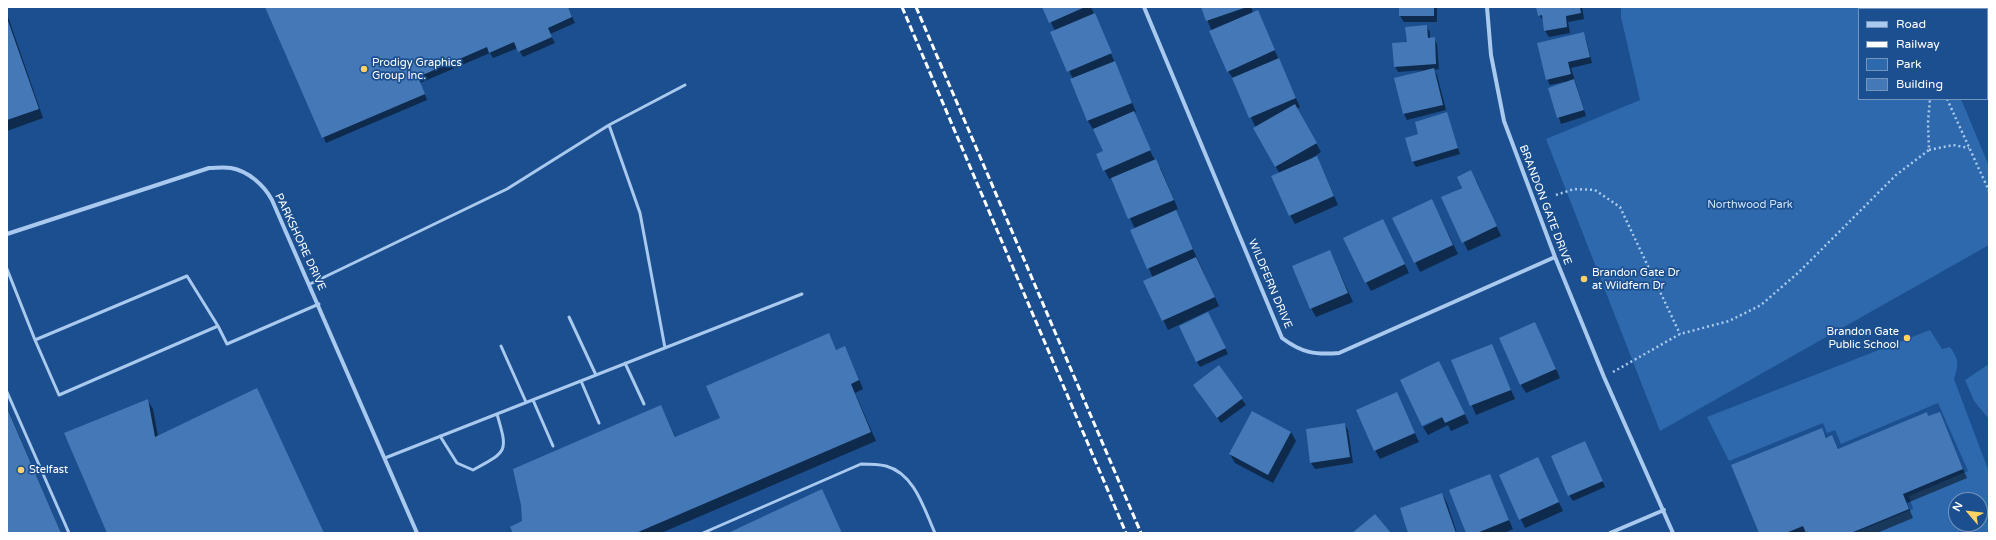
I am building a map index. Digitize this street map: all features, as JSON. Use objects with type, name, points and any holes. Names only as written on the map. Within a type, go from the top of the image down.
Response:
[{"type":"street","name":"WILDFERN DRIVE","points":[[1144,7],[1282,338],[1296,348],[1319,355],[1339,353],[1556,257]]},
{"type":"street","name":"BRANDON GATE DRIVE","points":[[1487,7],[1491,55],[1504,121],[1604,377],[1673,533]]},
{"type":"street","name":"PARKSHORE DRIVE","points":[[7,234],[209,168],[231,168],[248,175],[266,189],[319,304],[417,533]]},
{"type":"street","points":[[1610,533],[1664,510]]},
{"type":"lane","points":[[310,284],[507,189],[609,125],[685,85]]},
{"type":"lane","points":[[609,125],[640,212],[665,348]]},
{"type":"lane","points":[[7,269],[35,340],[59,395],[218,326]]},
{"type":"lane","points":[[35,340],[187,276],[218,326],[226,344],[319,304]]},
{"type":"lane","points":[[385,458],[802,294]]},
{"type":"lane","points":[[569,317],[596,375]]},
{"type":"lane","points":[[501,346],[526,402]]},
{"type":"lane","points":[[625,363],[644,404]]},
{"type":"lane","points":[[581,381],[599,423]]},
{"type":"lane","points":[[7,392],[69,533]]},
{"type":"lane","points":[[534,400],[553,446]]},
{"type":"lane","points":[[440,436],[457,463],[473,470],[498,456],[504,447],[504,436],[497,414]]},
{"type":"lane","points":[[703,533],[861,464],[886,466],[904,475],[918,494],[935,533]]},
{"type":"path","points":[[1928,150],[1930,100]]},
{"type":"path","points":[[1947,100],[1989,191]]},
{"type":"path","points":[[1604,377],[1680,334],[1729,321],[1761,305],[1799,272],[1896,175],[1928,150],[1953,145],[1970,148]]},
{"type":"path","points":[[1556,195],[1574,189],[1595,190],[1620,207],[1680,334]]},
{"type":"green space","name":"Northwood Park","points":[[1621,7],[1922,7],[1858,8],[1858,100],[1961,100],[1989,166],[1989,245],[1660,431],[1546,139],[1640,100],[1621,17]]},
{"type":"green space","points":[[1930,330],[1942,349],[1950,347],[1957,359],[1957,369],[1954,379],[1989,472],[1989,533],[1854,533],[1913,509],[1909,496],[1968,471],[1938,403],[1841,444],[1835,430],[1827,433],[1823,423],[1729,461],[1707,417]]},
{"type":"green space","points":[[1989,364],[1989,419],[1974,401],[1965,380]]},
{"type":"building","name":"Prodigy Graphics Group Inc.","points":[[265,7],[568,7],[572,17],[548,28],[552,37],[518,52],[514,42],[489,53],[487,47],[418,77],[425,94],[322,138]]},
{"type":"building","points":[[1042,7],[1085,7],[1049,23]]},
{"type":"building","points":[[1201,7],[1247,7],[1206,21]]},
{"type":"building","points":[[1399,7],[1434,7],[1434,16],[1399,16]]},
{"type":"building","points":[[1536,7],[1580,7],[1581,13],[1566,16],[1567,27],[1544,31],[1542,15],[1538,16]]},
{"type":"building","points":[[1989,7],[1988,34],[1988,8],[1980,8]]},
{"type":"building","points":[[1258,10],[1275,50],[1227,72],[1209,31]]},
{"type":"building","points":[[1095,13],[1112,53],[1067,72],[1050,32]]},
{"type":"building","points":[[7,18],[39,109],[7,120]]},
{"type":"building","points":[[1427,25],[1428,38],[1435,37],[1436,64],[1394,67],[1392,43],[1407,42],[1405,27]]},
{"type":"building","points":[[1584,32],[1590,57],[1568,62],[1571,74],[1546,80],[1537,43]]},
{"type":"building","points":[[1989,57],[1988,84],[1988,58]]},
{"type":"building","points":[[1279,58],[1296,98],[1249,118],[1232,78]]},
{"type":"building","points":[[1115,61],[1132,103],[1087,121],[1070,79]]},
{"type":"building","points":[[1434,68],[1443,105],[1403,114],[1394,78]]},
{"type":"building","points":[[1574,79],[1584,110],[1557,118],[1548,88]]},
{"type":"building","points":[[1295,104],[1317,143],[1275,167],[1253,128]]},
{"type":"building","points":[[1134,111],[1151,150],[1103,171],[1096,154],[1103,151],[1093,129]]},
{"type":"building","points":[[1447,112],[1458,148],[1412,162],[1405,138],[1418,134],[1415,122]]},
{"type":"building","points":[[1317,156],[1334,196],[1289,216],[1271,176]]},
{"type":"building","points":[[1156,159],[1174,200],[1128,219],[1111,178]]},
{"type":"building","points":[[1471,170],[1497,226],[1462,243],[1441,197],[1462,188],[1457,177]]},
{"type":"building","points":[[1432,199],[1453,245],[1414,263],[1392,218]]},
{"type":"building","points":[[1176,210],[1193,249],[1147,269],[1130,230]]},
{"type":"building","points":[[1383,219],[1405,264],[1365,283],[1343,238]]},
{"type":"building","points":[[1330,250],[1348,293],[1310,309],[1292,266]]},
{"type":"building","points":[[1196,257],[1215,297],[1162,321],[1143,281]]},
{"type":"building","points":[[1208,312],[1226,348],[1196,362],[1179,326]]},
{"type":"building","points":[[1535,322],[1556,369],[1520,385],[1499,338]]},
{"type":"building","points":[[829,333],[836,350],[845,346],[859,380],[851,384],[871,432],[636,533],[513,533],[510,527],[522,521],[521,505],[513,469],[661,405],[675,437],[720,418],[706,386]]},
{"type":"building","points":[[1492,344],[1511,390],[1470,406],[1451,360]]},
{"type":"building","points":[[1439,361],[1465,414],[1445,423],[1442,417],[1422,426],[1400,380]]},
{"type":"building","points":[[1219,365],[1243,398],[1217,418],[1193,385]]},
{"type":"building","points":[[257,388],[324,533],[107,533],[64,433],[148,399],[155,437]]},
{"type":"building","points":[[1397,392],[1415,433],[1374,451],[1356,410]]},
{"type":"building","name":"Stelfast","points":[[7,408],[61,533],[7,533]]},
{"type":"building","points":[[1252,411],[1291,432],[1268,475],[1229,454]]},
{"type":"building","points":[[1927,412],[1928,416],[1940,412],[1963,469],[1903,494],[1909,509],[1851,533],[1806,533],[1803,526],[1786,533],[1759,533],[1731,465],[1822,428],[1826,438],[1832,435],[1838,449]]},
{"type":"building","points":[[1345,423],[1350,457],[1310,463],[1306,429]]},
{"type":"building","points":[[1585,441],[1603,481],[1568,496],[1551,456]]},
{"type":"building","points":[[1538,457],[1559,502],[1519,520],[1499,475]]},
{"type":"building","points":[[1490,474],[1509,520],[1477,533],[1466,533],[1449,490]]},
{"type":"building","points":[[822,489],[842,533],[728,533]]},
{"type":"building","points":[[1442,493],[1456,533],[1408,533],[1400,508]]},
{"type":"building","points":[[1375,514],[1391,533],[1352,533]]},
{"type":"railway","points":[[902,7],[1126,533]]},
{"type":"railway","points":[[916,7],[1141,533]]},
{"type":"place","name":"Prodigy Graphics Group Inc.","points":[[364,69]]},
{"type":"place","name":"Brandon Gate Dr at Wildfern Dr","points":[[1584,279]]},
{"type":"place","name":"Brandon Gate Public School","points":[[1907,338]]},
{"type":"place","name":"Stelfast","points":[[21,470]]}]
